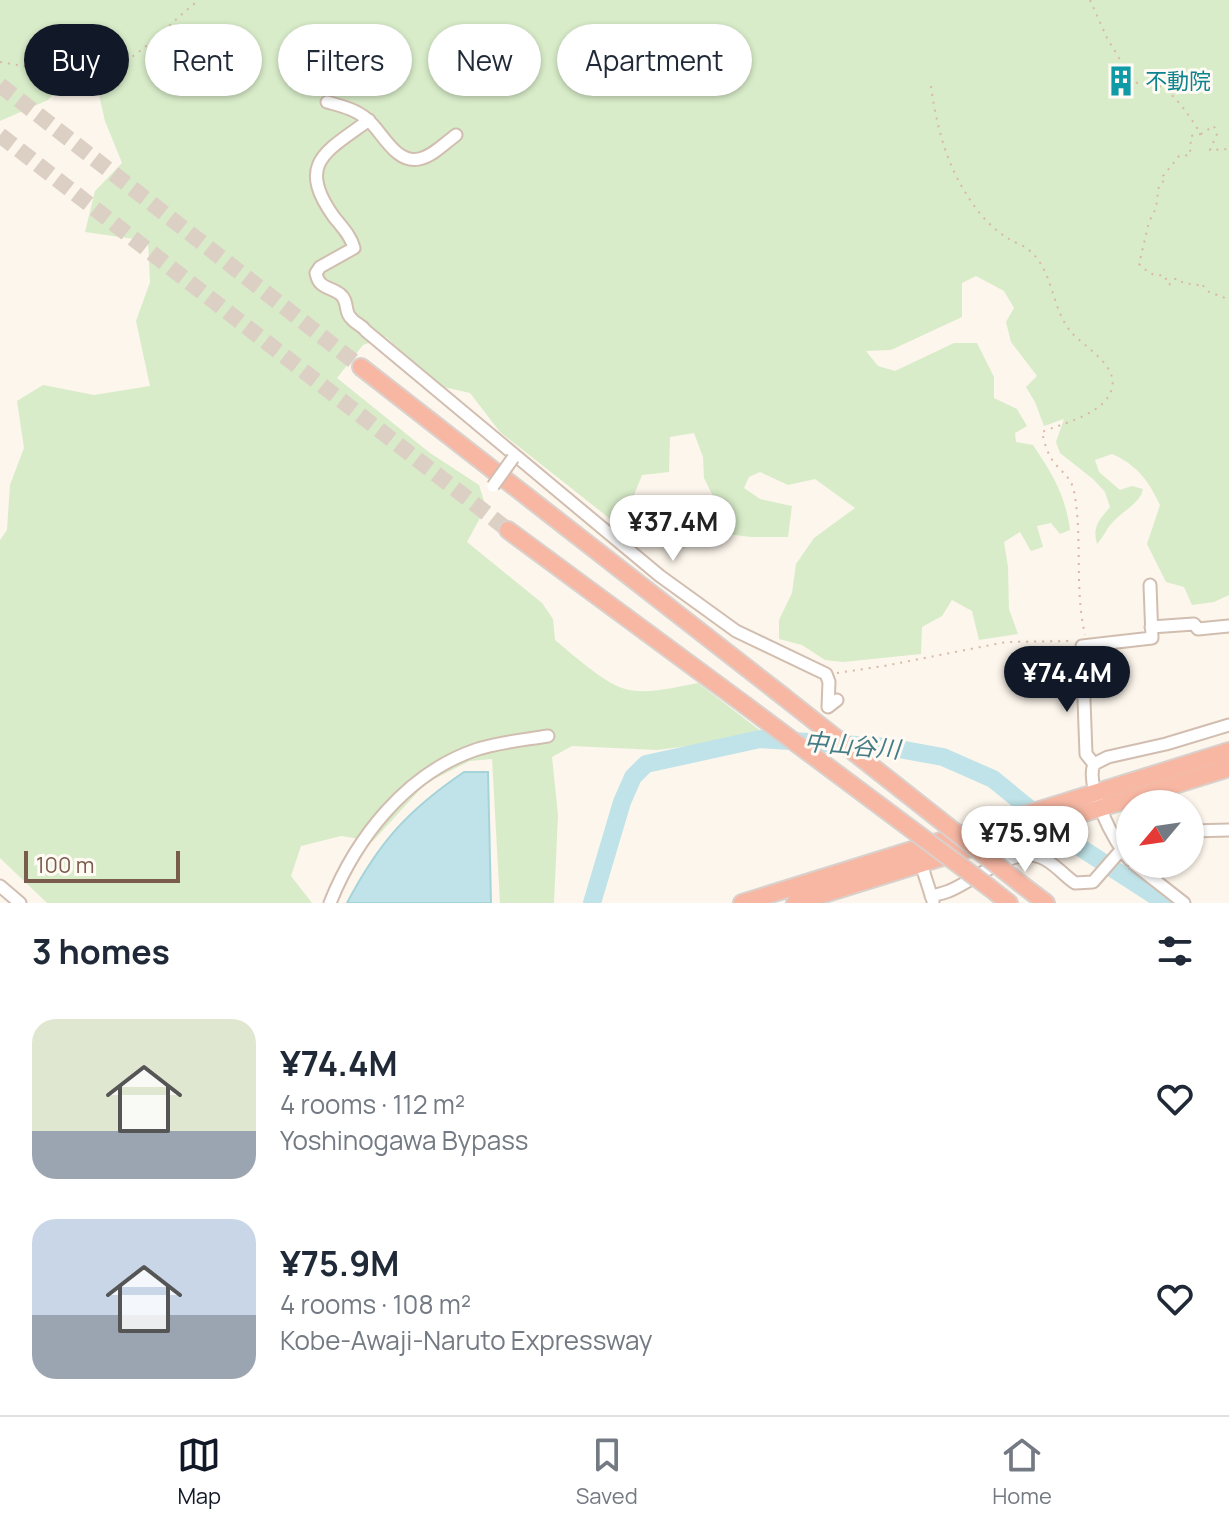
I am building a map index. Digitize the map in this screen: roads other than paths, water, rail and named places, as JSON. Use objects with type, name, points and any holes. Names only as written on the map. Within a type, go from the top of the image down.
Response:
[{"type":"highway","points":[[361,367],[1046,903]]},
{"type":"highway","points":[[508,530],[1009,903]]},
{"type":"highway","points":[[742,903],[1229,751]]},
{"type":"highway","points":[[795,903],[1229,768]]},
{"type":"street","points":[[327,102],[351,109],[369,120],[387,144],[409,159],[429,155],[456,135]]},
{"type":"street","points":[[369,120],[330,149],[316,168],[315,181],[354,248],[320,267],[316,273],[317,280],[345,300],[352,321],[360,323],[483,431],[638,558],[736,631],[815,666],[826,674],[829,682],[828,707],[837,700]]},
{"type":"street","points":[[493,486],[514,456]]},
{"type":"street","points":[[1116,838],[1092,778],[1094,764],[1086,754],[1082,646],[1152,638],[1150,585]]},
{"type":"street","points":[[1151,627],[1194,624],[1198,629],[1229,629]]},
{"type":"street","points":[[1094,764],[1108,757],[1229,725]]},
{"type":"street","points":[[330,903],[343,872],[372,828],[404,793],[447,762],[477,749],[548,736]]},
{"type":"street","points":[[1204,831],[1229,830]]},
{"type":"street","points":[[921,864],[932,900],[988,868],[1028,855],[1039,856],[1052,863],[1075,883],[1083,885],[1100,877],[1116,857]]},
{"type":"street","points":[[1152,878],[1184,903]]},
{"type":"street","points":[[0,886],[20,903]]},
{"type":"water","points":[[464,772],[488,772],[491,903],[347,903],[371,862],[396,829]]},
{"type":"waterway","name":"中山谷川","points":[[592,903],[622,802],[633,777],[646,764],[760,739],[888,747],[943,757],[993,779],[1064,837],[1166,903]]},
{"type":"tunnel","points":[[0,85],[361,367]]},
{"type":"tunnel","points":[[0,135],[508,530]]},
{"type":"place","name":"不動院","points":[[1121,81]]}]
